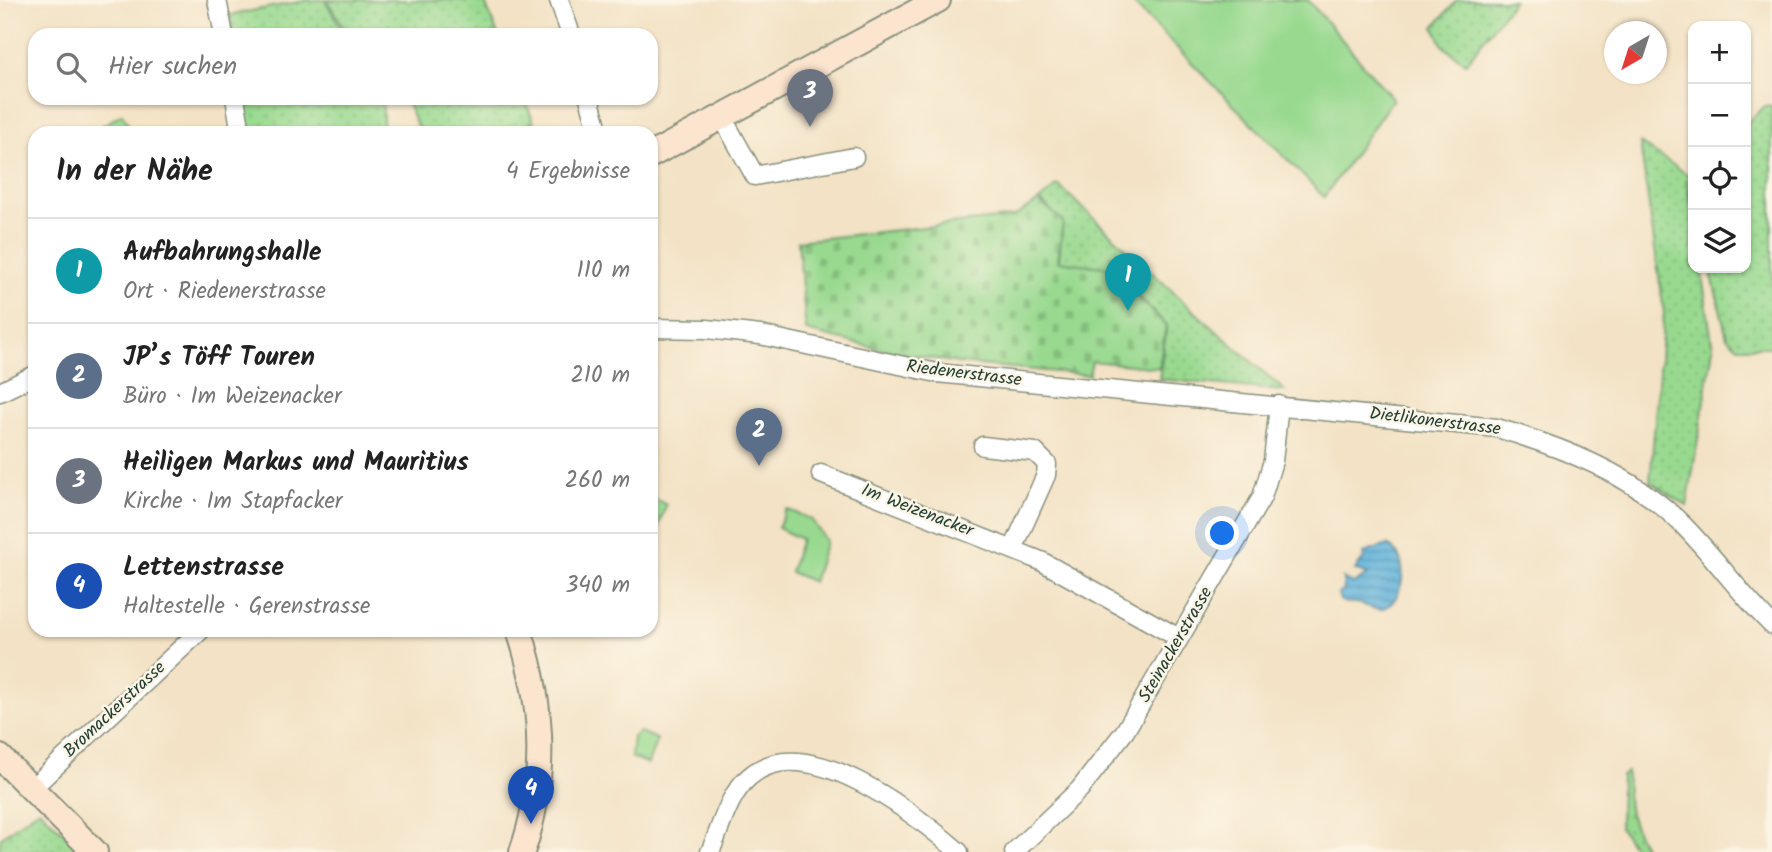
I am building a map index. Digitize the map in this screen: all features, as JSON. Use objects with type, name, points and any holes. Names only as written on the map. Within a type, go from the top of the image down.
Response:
[{"type":"street","points":[[217,0],[222,28]]},
{"type":"street","points":[[559,0],[569,28]]},
{"type":"street","points":[[658,151],[938,0]]},
{"type":"street","points":[[236,105],[240,126]]},
{"type":"street","points":[[591,105],[597,126]]},
{"type":"street","points":[[722,117],[755,176],[854,157]]},
{"type":"street","name":"Riedenerstrasse","points":[[658,328],[707,329],[760,335],[937,373],[1279,405]]},
{"type":"street","points":[[0,392],[28,378]]},
{"type":"street","name":"Dietlikonerstrasse","points":[[1279,405],[1497,428],[1586,459],[1638,489],[1682,524],[1772,625]]},
{"type":"street","name":"Steinackerstrasse","points":[[1014,852],[1080,789],[1112,749],[1179,638],[1267,486],[1273,461],[1279,405]]},
{"type":"street","points":[[983,446],[1035,452],[1046,464],[1046,475],[1013,549]]},
{"type":"street","name":"Im Weizenacker","points":[[821,474],[1013,549],[1063,573],[1179,638]]},
{"type":"street","name":"Bromackerstrasse","points":[[30,790],[194,637]]},
{"type":"street","points":[[521,637],[539,704],[540,742],[538,790],[523,852]]},
{"type":"street","points":[[0,757],[30,790],[95,852]]},
{"type":"street","points":[[710,852],[735,795],[746,779],[768,765],[793,760],[822,766],[882,796],[959,852]]},
{"type":"green space","points":[[309,0],[325,0],[341,28],[232,28],[230,15]]},
{"type":"green space","points":[[327,0],[484,0],[495,28],[344,28]]},
{"type":"green space","points":[[1130,0],[1308,0],[1393,99],[1324,197]]},
{"type":"green space","points":[[1457,0],[1514,0],[1466,63],[1443,46],[1434,27]]},
{"type":"green space","points":[[244,105],[382,105],[383,108],[383,126],[248,126]]},
{"type":"green space","points":[[408,105],[527,105],[534,122],[525,126],[417,126]]},
{"type":"green space","points":[[1765,106],[1772,107],[1772,347],[1738,347],[1727,337],[1711,273],[1751,273],[1751,119]]},
{"type":"green space","points":[[122,114],[129,126],[102,126]]},
{"type":"green space","points":[[1640,143],[1688,175],[1688,273],[1702,273],[1713,349],[1687,506],[1650,482],[1664,312]]},
{"type":"green space","points":[[1058,185],[1186,304],[1285,391],[1159,379],[1167,325],[1110,268],[1059,261],[1063,222],[1040,200]]},
{"type":"green space","points":[[1039,201],[1063,221],[1058,261],[1109,268],[1166,325],[1159,368],[1092,361],[1089,375],[958,363],[879,349],[806,331],[798,241],[1014,217]]},
{"type":"green space","points":[[658,500],[666,505],[658,528]]},
{"type":"green space","points":[[786,509],[811,519],[826,541],[813,582],[790,572],[801,539],[778,528]]},
{"type":"green space","points":[[640,732],[657,739],[648,764],[631,757],[633,737]]},
{"type":"green space","points":[[1627,772],[1630,814],[1647,852],[1637,852],[1620,828],[1621,776]]},
{"type":"green space","points":[[39,809],[83,852],[0,852],[0,838]]},
{"type":"water","points":[[1387,545],[1395,550],[1402,568],[1400,589],[1396,598],[1382,609],[1340,600],[1338,594],[1344,590],[1343,578],[1353,584],[1367,575],[1355,570],[1364,558],[1364,553]]},
{"type":"place","name":"Heiligen Markus und Mauritius","points":[[810,127]]},
{"type":"place","name":"Aufbahrungshalle","points":[[1128,311]]},
{"type":"place","name":"JP’s Töff Touren","points":[[759,466]]},
{"type":"place","name":"Lettenstrasse","points":[[531,824]]}]
